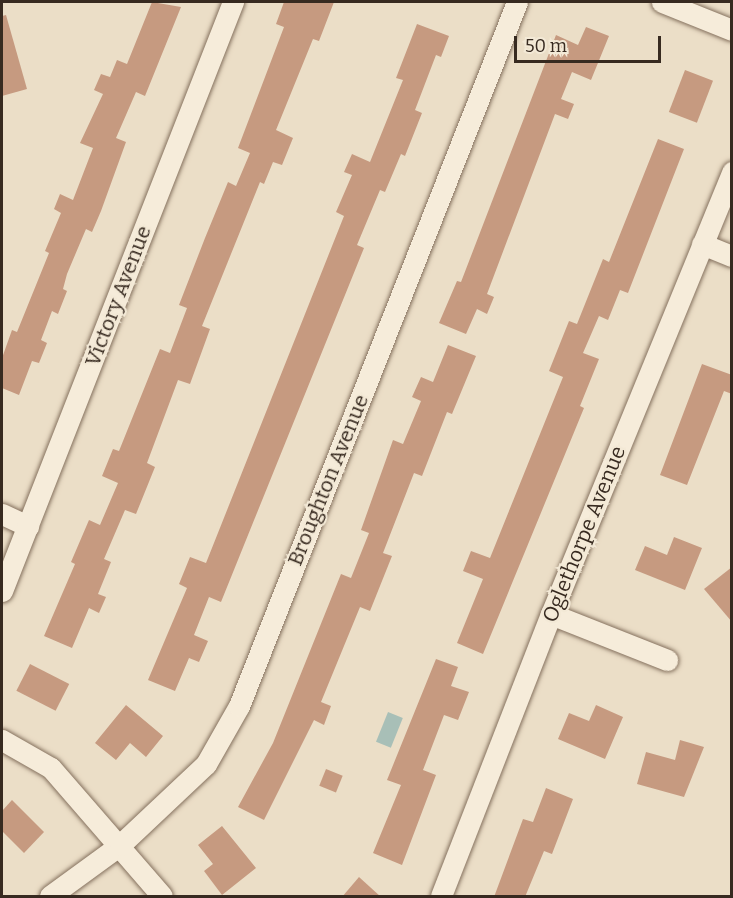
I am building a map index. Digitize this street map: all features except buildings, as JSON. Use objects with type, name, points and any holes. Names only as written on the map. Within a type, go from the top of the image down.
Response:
[{"type":"street","name":"Victory Avenue","points":[[2,591],[233,2]]},
{"type":"street","name":"Broughton Avenue","points":[[50,897],[120,845],[206,764],[239,706],[517,2]]},
{"type":"street","points":[[662,2],[732,30]]},
{"type":"street","name":"Oglethorpe Avenue","points":[[441,897],[551,614],[702,244],[722,223],[732,172]]},
{"type":"street","points":[[702,244],[732,256]]},
{"type":"street","points":[[2,514],[28,526]]},
{"type":"street","points":[[551,614],[666,660]]},
{"type":"street","points":[[2,740],[51,768],[120,845],[162,897]]},
{"type":"water","points":[[388,712],[403,718],[391,748],[376,742]]}]
